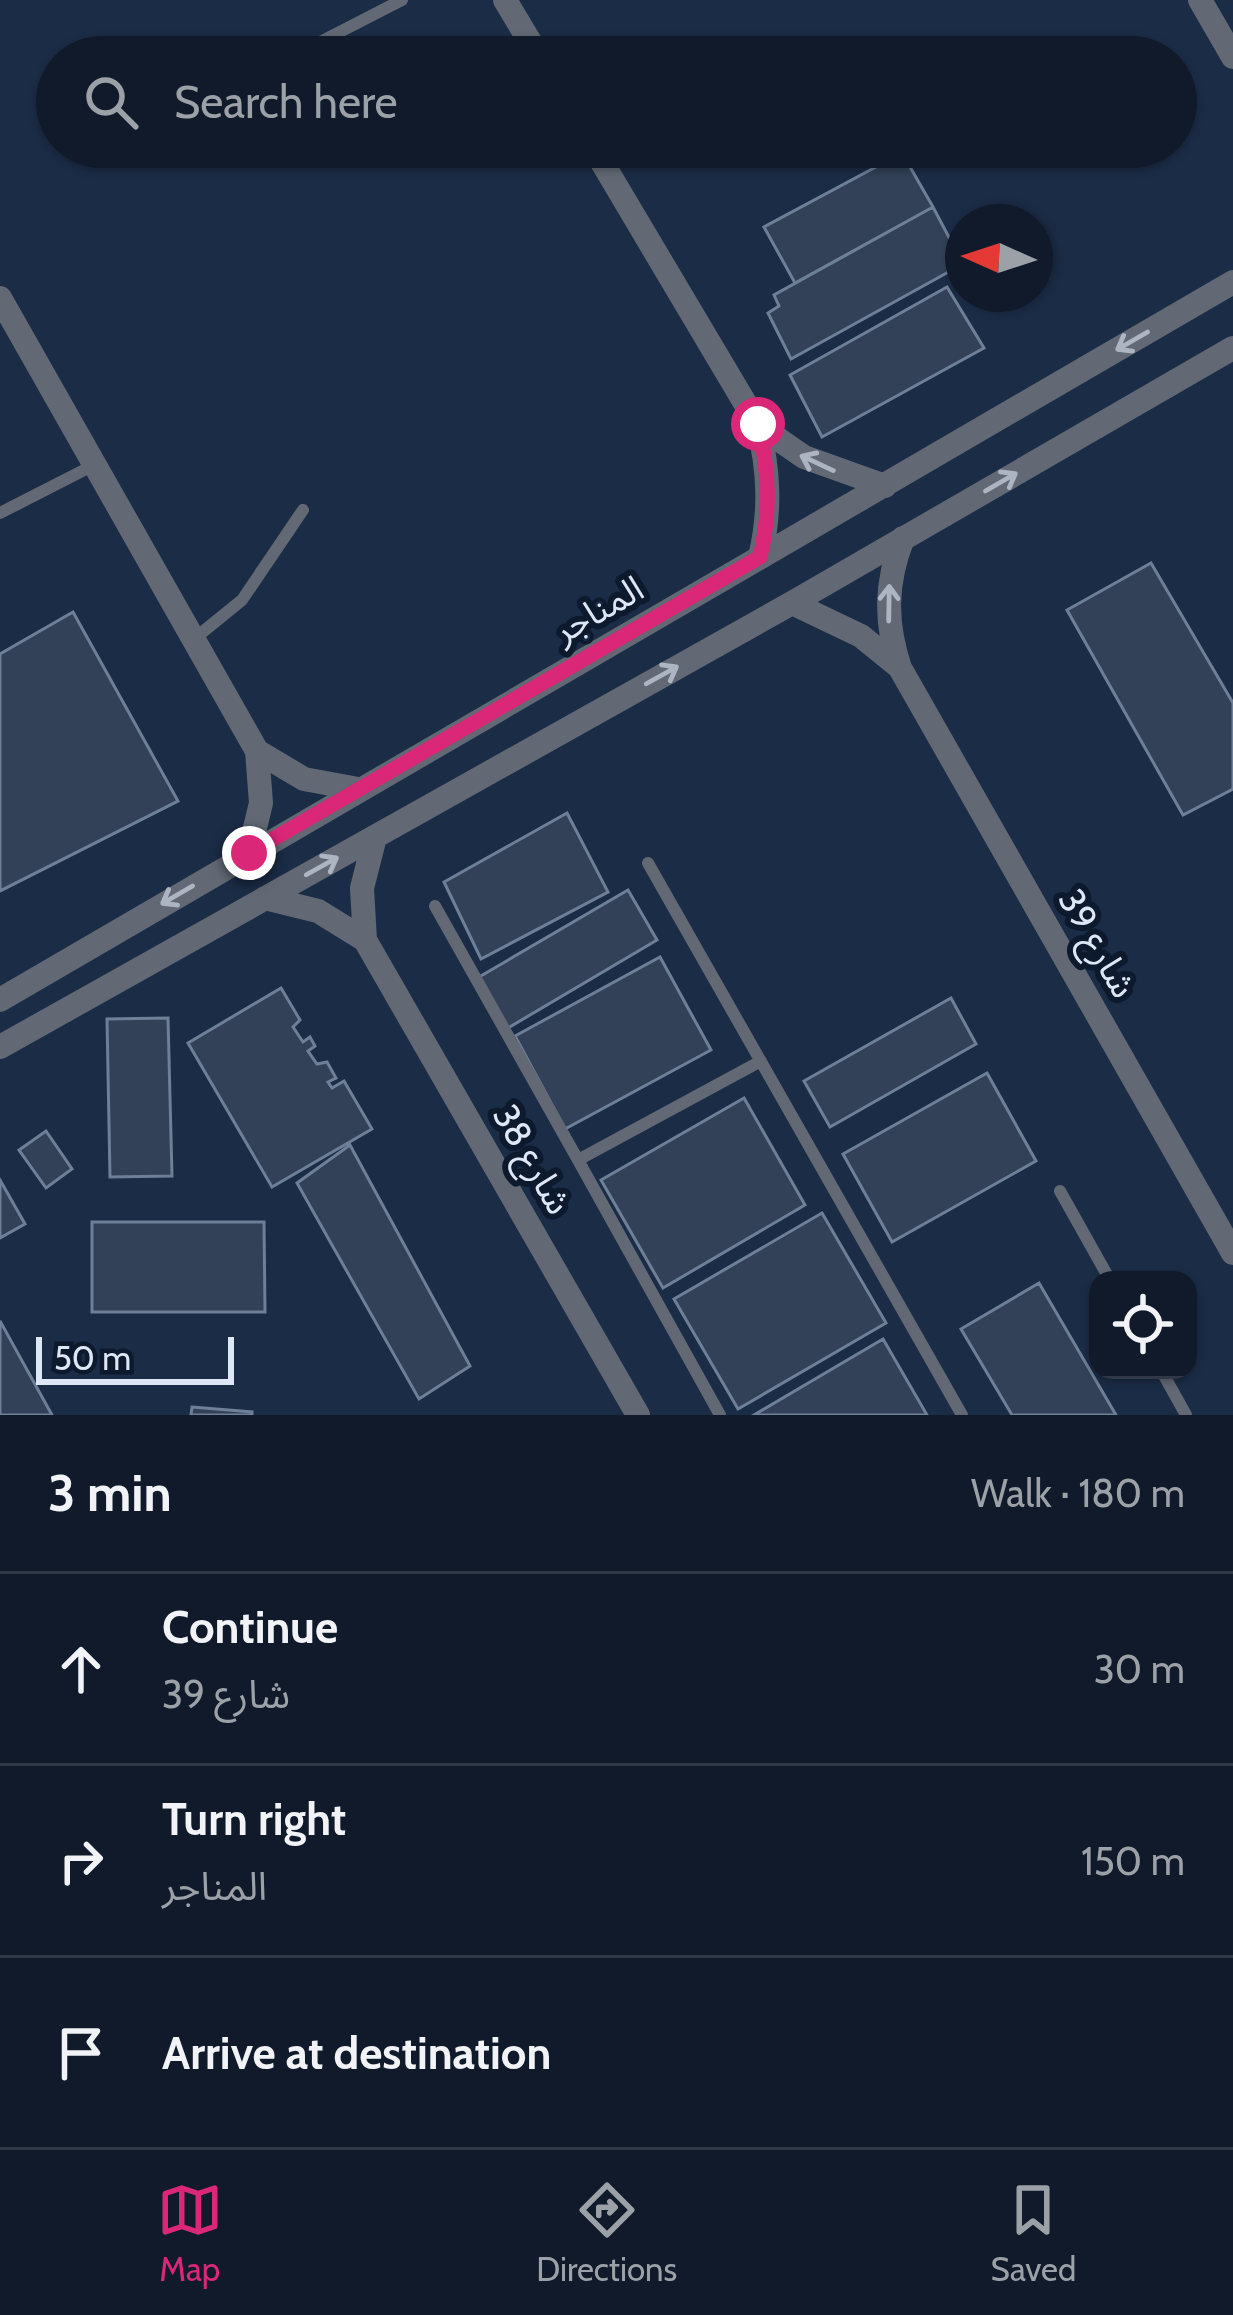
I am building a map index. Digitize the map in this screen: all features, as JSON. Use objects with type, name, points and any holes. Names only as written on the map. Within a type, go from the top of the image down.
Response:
[{"type":"street","points":[[506,0],[527,36]]},
{"type":"street","points":[[1200,0],[1233,57]]},
{"type":"street","points":[[606,168],[758,424],[768,477],[760,557]]},
{"type":"street","name":"المناجر","points":[[0,1000],[1233,282]]},
{"type":"street","points":[[0,298],[256,751],[261,803],[249,853]]},
{"type":"street","points":[[0,1047],[792,603],[1233,348]]},
{"type":"street","points":[[758,424],[817,464],[885,485]]},
{"type":"street","name":"شارع 39","points":[[903,538],[888,602],[900,668],[1233,1253]]},
{"type":"street","name":"شارع 39","points":[[792,603],[861,636],[900,668]]},
{"type":"street","points":[[256,751],[304,778],[358,789]]},
{"type":"street","name":"شارع 38","points":[[375,837],[362,887],[365,940],[638,1415]]},
{"type":"street","name":"شارع 38","points":[[265,898],[318,911],[365,940]]},
{"type":"lane","points":[[332,36],[402,0]]},
{"type":"lane","points":[[0,513],[94,465]]},
{"type":"lane","points":[[193,640],[242,600],[303,510]]},
{"type":"lane","points":[[648,862],[962,1415]]},
{"type":"lane","points":[[435,906],[720,1415]]},
{"type":"lane","points":[[578,1160],[761,1061]]},
{"type":"lane","points":[[1060,1191],[1105,1271]]},
{"type":"lane","points":[[1166,1379],[1186,1415]]},
{"type":"shaded area","points":[[0,0],[1233,0],[1233,1415],[0,1415]]},
{"type":"building","points":[[874,168],[911,168],[933,207],[795,283],[764,227]]},
{"type":"building","points":[[933,207],[945,230],[945,274],[791,359],[768,313],[779,306],[774,295]]},
{"type":"building","points":[[945,288],[945,312],[962,312],[984,348],[822,437],[790,375]]},
{"type":"building","points":[[1151,563],[1233,703],[1233,789],[1183,815],[1067,610]]},
{"type":"building","points":[[73,612],[178,801],[0,891],[0,654]]},
{"type":"building","points":[[567,813],[608,892],[481,959],[444,882]]},
{"type":"building","points":[[628,890],[657,940],[508,1028],[479,977]]},
{"type":"building","points":[[660,957],[711,1050],[565,1129],[515,1036]]},
{"type":"building","points":[[281,988],[300,1020],[293,1027],[303,1042],[310,1037],[315,1046],[308,1051],[317,1064],[327,1062],[336,1078],[328,1082],[332,1088],[344,1081],[372,1129],[272,1187],[188,1043]]},
{"type":"building","points":[[951,998],[976,1044],[830,1127],[804,1081]]},
{"type":"building","points":[[168,1018],[172,1176],[110,1177],[107,1019]]},
{"type":"building","points":[[987,1073],[1036,1161],[892,1242],[843,1154]]},
{"type":"building","points":[[744,1098],[805,1205],[663,1288],[601,1180]]},
{"type":"building","points":[[46,1131],[72,1169],[46,1188],[19,1150]]},
{"type":"building","points":[[350,1145],[470,1366],[419,1399],[297,1183]]},
{"type":"building","points":[[0,1180],[25,1224],[0,1238]]},
{"type":"building","points":[[822,1213],[886,1323],[738,1409],[674,1299]]},
{"type":"building","points":[[92,1222],[264,1222],[265,1312],[92,1312]]},
{"type":"building","points":[[1039,1283],[1089,1369],[1089,1379],[1095,1379],[1116,1415],[1012,1415],[961,1329]]},
{"type":"building","points":[[0,1321],[52,1415],[0,1415]]},
{"type":"building","points":[[883,1339],[927,1415],[754,1415]]},
{"type":"building","points":[[192,1407],[252,1412],[252,1415],[191,1415]]},
{"type":"route","points":[[249,853],[760,557],[769,504],[758,424]]}]
